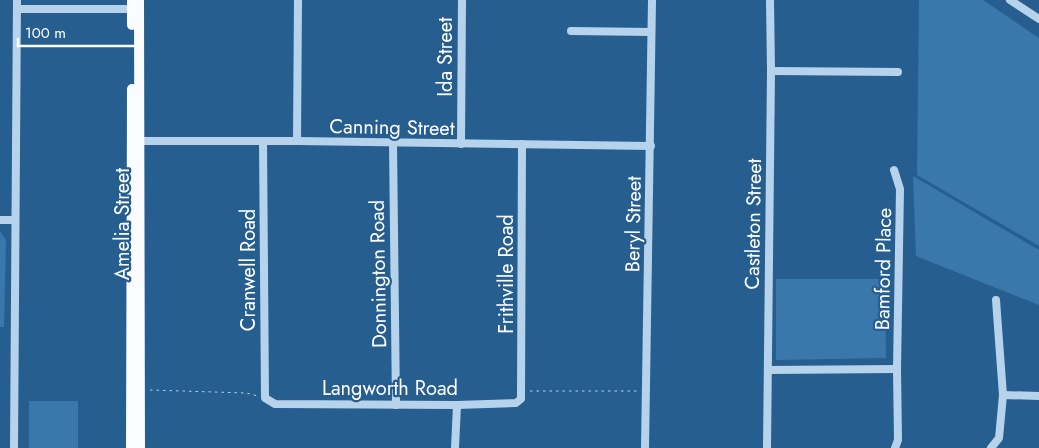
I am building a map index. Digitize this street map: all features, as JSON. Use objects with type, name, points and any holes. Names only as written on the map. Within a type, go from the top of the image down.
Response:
[{"type":"main road","name":"Amelia Street","points":[[136,5],[140,448]]},
{"type":"main road","name":"Amelia Street","points":[[131,448],[136,141]]},
{"type":"street","points":[[14,448],[14,220],[17,0]]},
{"type":"street","points":[[297,141],[298,0]]},
{"type":"street","name":"Ida Street","points":[[461,144],[462,0]]},
{"type":"street","name":"Beryl Street","points":[[645,448],[652,0]]},
{"type":"street","name":"Castleton Street","points":[[767,448],[770,0]]},
{"type":"street","points":[[1010,0],[1039,19]]},
{"type":"street","points":[[17,9],[136,5]]},
{"type":"street","points":[[571,31],[651,32]]},
{"type":"street","points":[[771,72],[898,72]]},
{"type":"street","name":"Canning Street","points":[[136,141],[297,141],[651,146]]},
{"type":"street","name":"Cranwell Road","points":[[263,141],[265,398]]},
{"type":"street","name":"Donnington Road","points":[[393,143],[396,405]]},
{"type":"street","name":"Frithville Road","points":[[516,403],[521,399],[522,144]]},
{"type":"street","name":"Bamford Place","points":[[894,170],[900,189],[897,369],[898,440],[895,448]]},
{"type":"street","points":[[0,220],[14,220]]},
{"type":"street","points":[[991,448],[999,438],[1002,394],[996,300]]},
{"type":"street","points":[[768,370],[897,369]]},
{"type":"street","points":[[1002,394],[1039,396]]},
{"type":"street","name":"Langworth Road","points":[[265,398],[274,404],[457,405],[516,403]]},
{"type":"street","points":[[455,448],[457,405]]},
{"type":"path","points":[[146,390],[246,393],[265,398]]},
{"type":"path","points":[[521,391],[646,391]]},
{"type":"shaded area","points":[[919,0],[983,0],[1039,38],[1039,246],[917,175]]},
{"type":"shaded area","points":[[913,176],[1039,250],[1039,305],[916,256]]},
{"type":"shaded area","points":[[0,231],[6,240],[4,327],[0,327]]},
{"type":"shaded area","points":[[776,279],[885,279],[886,358],[776,360]]},
{"type":"shaded area","points":[[29,401],[78,401],[78,448],[29,448]]}]
